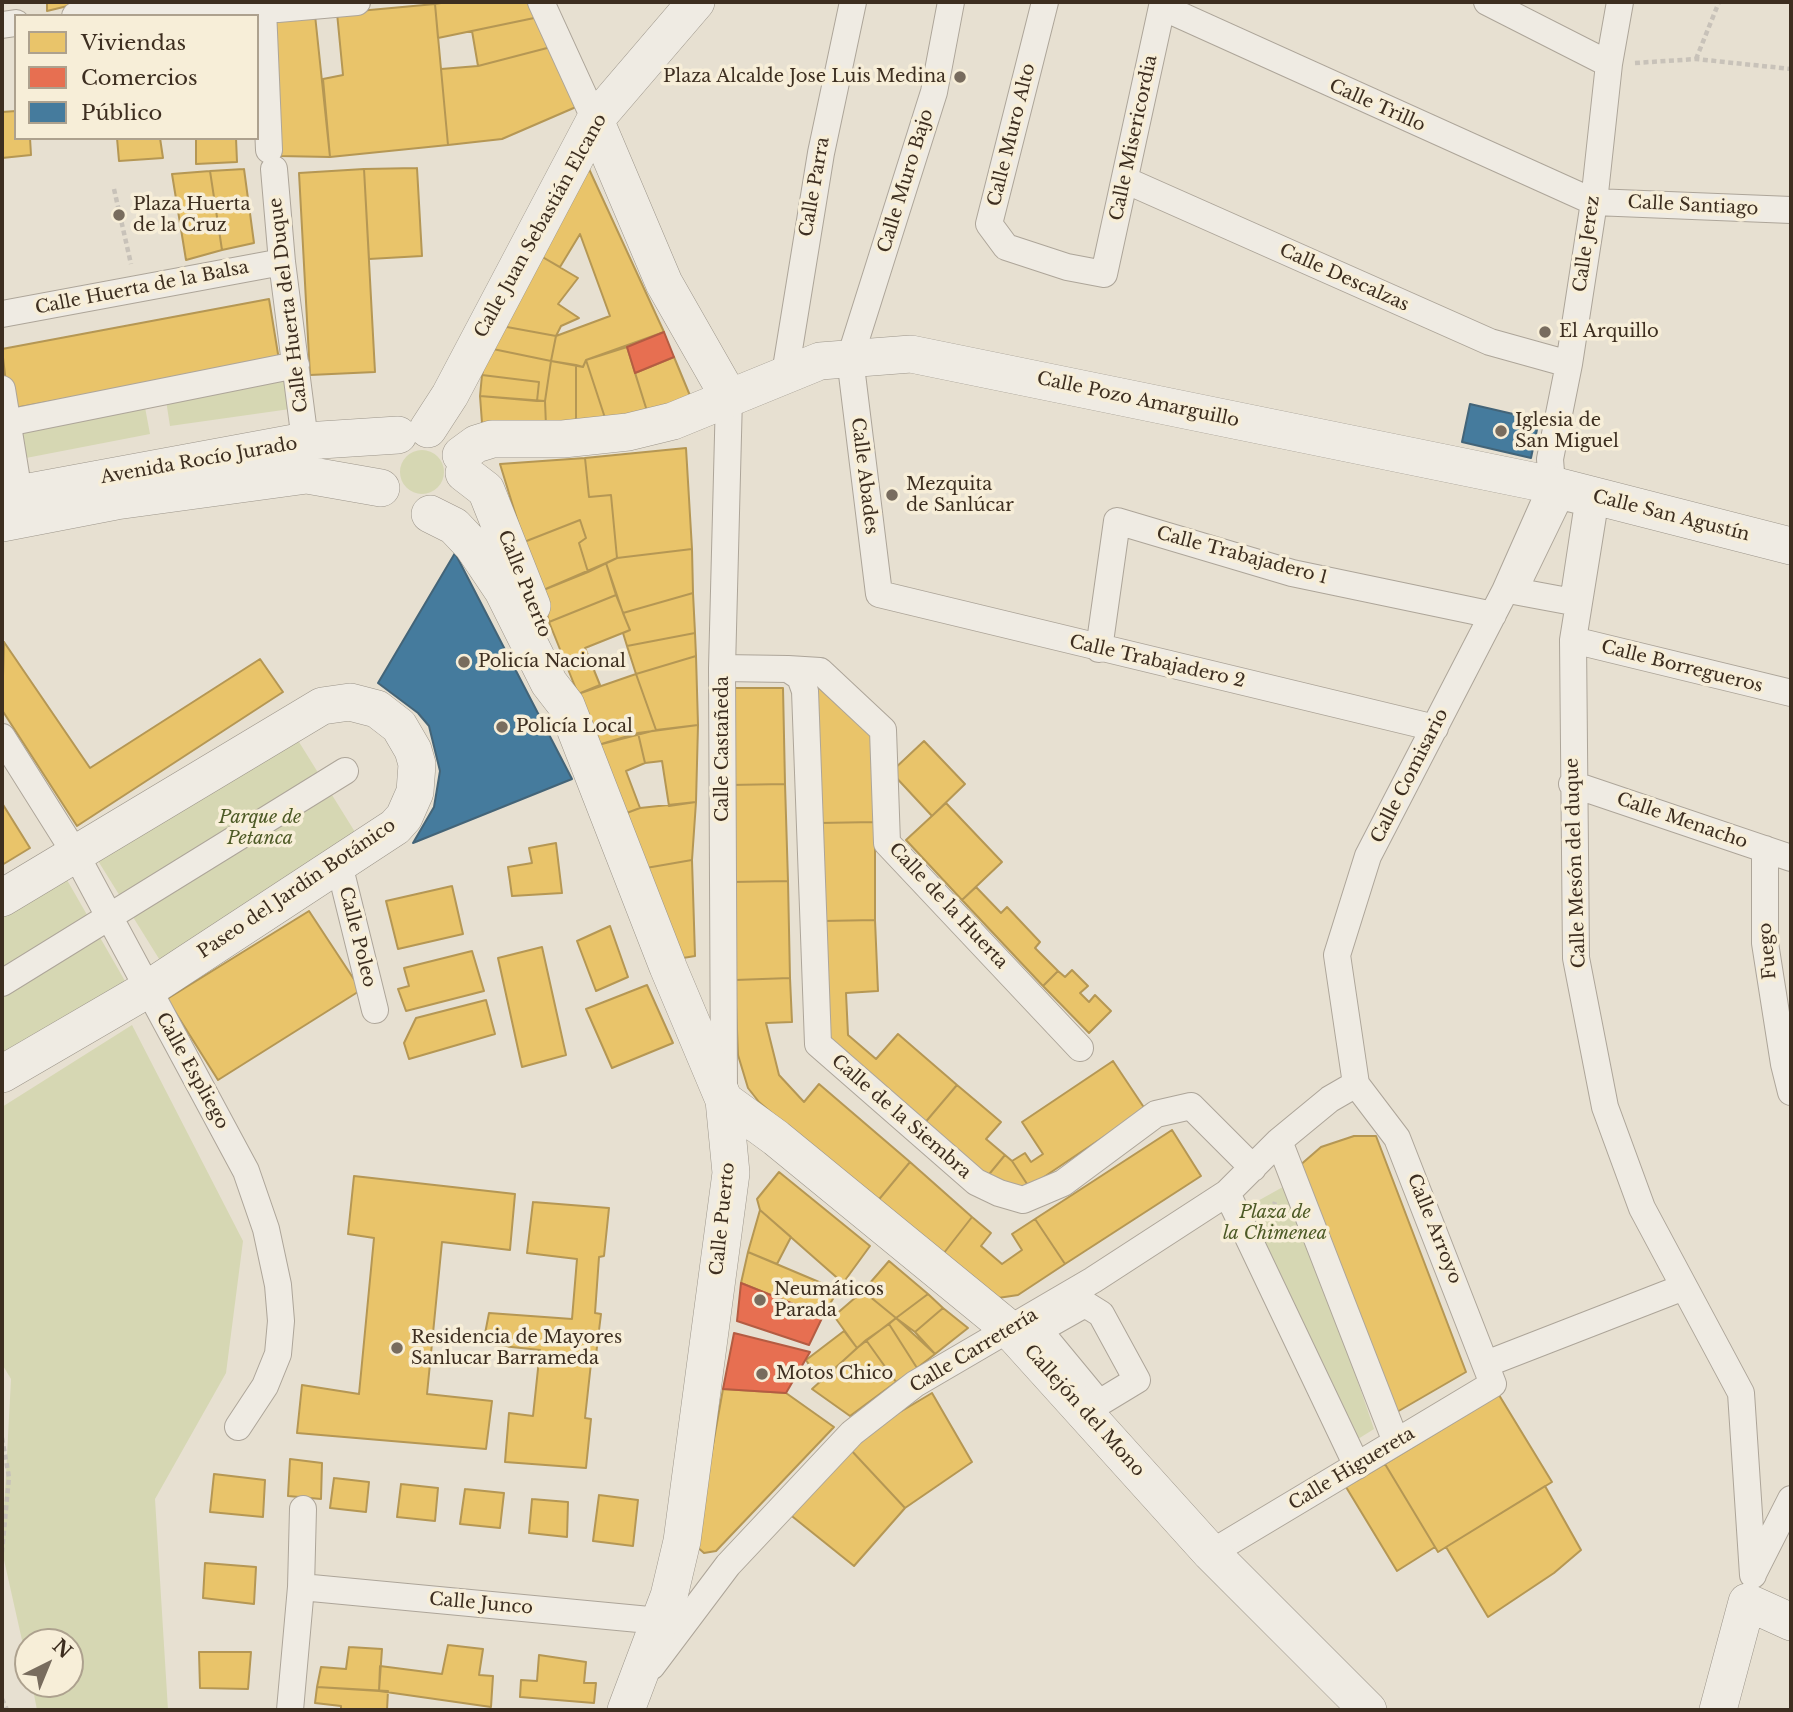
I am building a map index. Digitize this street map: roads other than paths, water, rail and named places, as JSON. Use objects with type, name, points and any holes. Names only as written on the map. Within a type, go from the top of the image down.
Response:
[{"type":"street","points":[[91,14],[162,5],[274,7],[357,2]]},
{"type":"street","points":[[541,2],[595,120],[664,283],[729,397]]},
{"type":"street","name":"Calle Juan Sebastián Elcano","points":[[413,432],[450,395],[595,120],[696,2]]},
{"type":"street","name":"Calle Parra","points":[[785,374],[821,153],[853,2]]},
{"type":"street","name":"Calle Muro Bajo","points":[[850,358],[934,92],[951,2]]},
{"type":"street","name":"Calle Muro Alto","points":[[1045,2],[989,224],[1006,247],[1067,267],[1104,274]]},
{"type":"street","points":[[1487,2],[1609,64]]},
{"type":"street","name":"Calle Jerez","points":[[1556,490],[1550,459],[1569,364],[1594,202],[1609,64],[1620,2]]},
{"type":"street","name":"Calle Misericordia","points":[[1104,274],[1162,4]]},
{"type":"street","name":"Calle Trillo","points":[[1162,4],[1594,202]]},
{"type":"street","name":"Calle Huerta del Duque","points":[[274,7],[272,159],[305,442]]},
{"type":"street","name":"Calle Descalzas","points":[[1125,180],[1490,342],[1569,364]]},
{"type":"street","name":"Calle Santiago","points":[[1594,202],[1791,211]]},
{"type":"street","name":"Calle Huerta de la Balsa","points":[[2,314],[282,262]]},
{"type":"street","name":"Calle Pozo Amarguillo","points":[[462,464],[476,444],[492,439],[563,439],[628,432],[673,421],[820,361],[911,354],[1556,490]]},
{"type":"street","name":"Calle Abades","points":[[850,358],[879,594]]},
{"type":"street","points":[[7,423],[296,365]]},
{"type":"street","points":[[2,388],[7,423],[8,504]]},
{"type":"street","name":"Calle Castañeda","points":[[724,1100],[722,668],[729,397]]},
{"type":"street","points":[[413,432],[453,443],[462,464],[454,499],[430,514],[407,512],[396,507],[381,488],[379,464],[382,453],[413,432]]},
{"type":"street","name":"Avenida Rocío Jurado","points":[[8,504],[305,442],[413,432]]},
{"type":"street","name":"Calle Puerto","points":[[462,464],[486,490],[560,671],[566,705],[668,968],[724,1100],[731,1172],[682,1541],[660,1621],[626,1710]]},
{"type":"street","name":"Avenida Rocío Jurado","points":[[8,504],[116,501],[307,475],[381,488]]},
{"type":"street","name":"Calle San Agustín","points":[[1556,490],[1596,497],[1791,546]]},
{"type":"street","name":"Calle Comisario","points":[[1356,1084],[1337,955],[1368,856],[1556,490]]},
{"type":"street","name":"Calle Mesón del duque","points":[[1596,497],[1573,640],[1572,784],[1576,958],[1605,1107],[1642,1208],[1741,1393],[1750,1588]]},
{"type":"street","name":"Calle Puerto","points":[[430,514],[454,526],[472,545],[503,591],[549,684],[566,705]]},
{"type":"street","name":"Calle Trabajadero 1","points":[[1099,649],[1117,521],[1292,573],[1493,615]]},
{"type":"street","name":"Calle Trabajadero 2","points":[[879,594],[1435,728]]},
{"type":"street","name":"Calle Borregueros","points":[[1573,640],[1791,693]]},
{"type":"street","points":[[722,668],[788,669]]},
{"type":"street","name":"Calle de la Huerta","points":[[788,669],[820,671],[883,730],[887,843],[1080,1048]]},
{"type":"street","name":"Calle de la Siembra","points":[[788,669],[800,677],[805,691],[818,1044],[976,1182],[1023,1200],[1063,1183],[1156,1114],[1191,1106],[1253,1168]]},
{"type":"street","name":"Paseo del Jardín Botánico","points":[[2,898],[309,712],[336,703],[350,702],[377,709],[399,726],[413,750],[417,778],[411,805],[395,827],[148,989],[2,1074]]},
{"type":"street","name":"Calle Espliego","points":[[2,737],[75,853],[246,1171],[266,1229],[278,1285],[281,1321],[278,1354],[265,1386],[238,1427]]},
{"type":"street","points":[[2,983],[345,771]]},
{"type":"street","name":"Calle Menacho","points":[[1572,784],[1791,858]]},
{"type":"street","name":"Fuego","points":[[1765,849],[1765,943],[1791,1092]]},
{"type":"street","name":"Calle Poleo","points":[[339,864],[375,1010]]},
{"type":"street","name":"Calle Carretería","points":[[641,1672],[654,1665],[664,1654],[681,1624],[728,1565],[852,1433],[915,1384],[1093,1280],[1227,1193],[1279,1141],[1330,1099],[1356,1084]]},
{"type":"street","name":"Calle Arroyo","points":[[1356,1084],[1397,1138],[1490,1374]]},
{"type":"street","name":"Callejón del Mono","points":[[724,1100],[776,1138],[1009,1328],[1212,1553],[1368,1710]]},
{"type":"street","points":[[731,1172],[748,1145],[776,1138]]},
{"type":"street","points":[[1279,1141],[1396,1443]]},
{"type":"street","points":[[1227,1193],[1357,1466]]},
{"type":"street","points":[[1093,1280],[1151,1389],[1095,1423]]},
{"type":"street","name":"Calle Higuereta","points":[[1212,1553],[1396,1443],[1490,1374],[1684,1287]]},
{"type":"street","points":[[1718,1710],[1750,1588],[1791,1499]]},
{"type":"street","points":[[290,1710],[301,1587],[303,1509]]},
{"type":"street","name":"Calle Junco","points":[[301,1587],[660,1621]]},
{"type":"street","points":[[1750,1588],[1791,1622]]},
{"type":"place","name":"Plaza Alcalde Jose Luis Medina","points":[[960,77]]},
{"type":"place","name":"Plaza Huerta de la Cruz","points":[[119,215]]},
{"type":"place","name":"El Arquillo","points":[[1545,332]]},
{"type":"place","name":"Iglesia de San Miguel","points":[[1501,431]]},
{"type":"place","name":"Mezquita de Sanlúcar","points":[[892,495]]},
{"type":"place","name":"Policía Nacional","points":[[464,662]]},
{"type":"place","name":"Policía Local","points":[[502,727]]},
{"type":"place","name":"Neumáticos Parada","points":[[760,1300]]},
{"type":"place","name":"Residencia de Mayores Sanlucar Barrameda","points":[[397,1348]]},
{"type":"place","name":"Motos Chico","points":[[762,1374]]},
{"type":"park label","name":"Parque de Petanca","points":[[260,828]]},
{"type":"park label","name":"Plaza de la Chimenea","points":[[1275,1223]]}]
